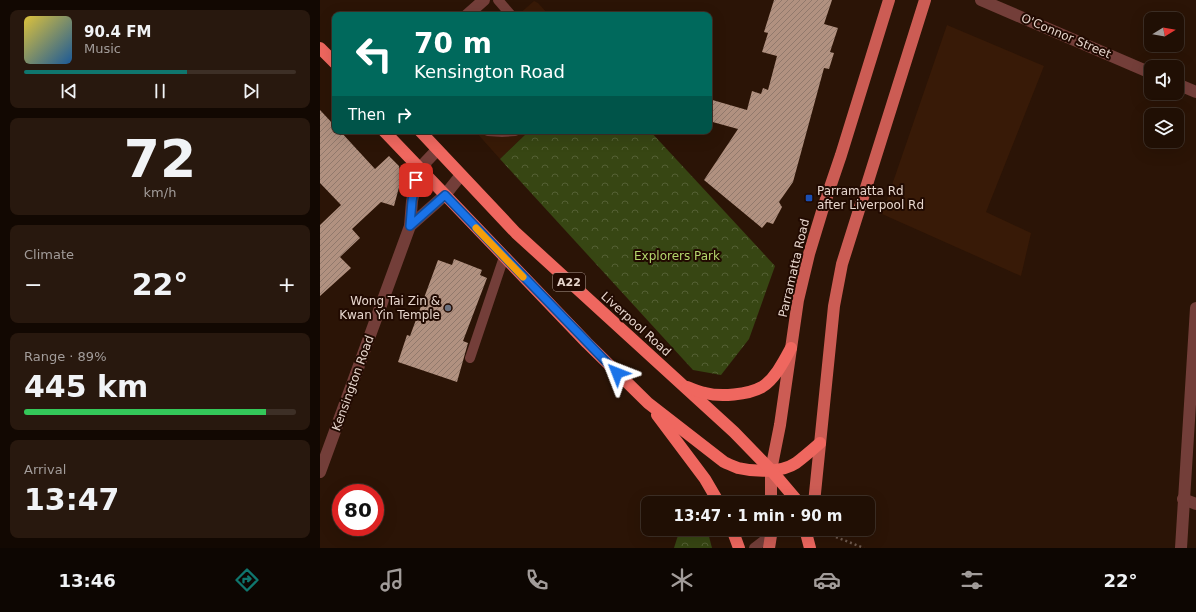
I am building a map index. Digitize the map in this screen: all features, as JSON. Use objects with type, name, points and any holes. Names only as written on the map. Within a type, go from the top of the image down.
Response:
[{"type":"highway","points":[[320,48],[332,60]]},
{"type":"highway","name":"A22","points":[[387,134],[587,343],[648,403],[705,479],[715,496]]},
{"type":"highway","name":"Liverpool Road","points":[[423,134],[516,233],[734,432],[771,470],[793,496]]},
{"type":"highway","points":[[682,385],[705,393],[719,395],[748,392],[762,387],[772,378],[780,368],[791,348]]},
{"type":"highway","points":[[648,403],[724,462],[737,468],[771,470],[783,468],[795,464],[820,443]]},
{"type":"highway","points":[[735,536],[739,548]]},
{"type":"highway","points":[[807,536],[810,548]]},
{"type":"main road","name":"Parramatta Road","points":[[772,496],[771,470],[780,425],[798,300],[809,254],[889,0]]},
{"type":"main road","points":[[815,496],[834,306],[842,264],[925,0]]},
{"type":"main road","points":[[769,548],[771,536]]},
{"type":"main road","points":[[810,548],[811,536]]},
{"type":"street","points":[[470,12],[484,0]]},
{"type":"street","name":"O'Connor Street","points":[[980,0],[1144,70]]},
{"type":"street","points":[[1184,87],[1196,92]]},
{"type":"street","points":[[419,169],[437,150]]},
{"type":"street","name":"Kensington Road","points":[[320,472],[410,226],[412,201],[419,169]]},
{"type":"street","name":"Kensington Road","points":[[410,226],[445,195],[461,175]]},
{"type":"street","points":[[1181,548],[1196,308]]},
{"type":"street","points":[[1184,499],[1196,504]]},
{"type":"lane","points":[[498,0],[508,12]]},
{"type":"lane","points":[[470,358],[504,257]]},
{"type":"lane","points":[[754,548],[767,536]]},
{"type":"path","points":[[836,537],[864,548]]},
{"type":"shaded area","points":[[534,1],[546,12],[521,12]]},
{"type":"shaded area","points":[[947,25],[1044,66],[986,212],[1031,233],[1021,276],[882,214]]},
{"type":"shaded area","points":[[478,134],[526,134],[500,159]]},
{"type":"green space","name":"Explorers Park","points":[[526,134],[653,134],[775,266],[749,339],[721,375],[693,370],[500,159]]},
{"type":"green space","points":[[678,536],[709,536],[712,548],[674,548]]},
{"type":"building","points":[[774,0],[832,0],[824,24],[838,28],[830,52],[834,53],[829,69],[824,68],[793,182],[779,202],[782,207],[773,224],[767,222],[762,228],[704,180],[738,129],[712,122],[712,100],[747,110],[752,91],[761,94],[763,88],[768,90],[777,56],[762,52],[768,33],[764,32]]},
{"type":"building","points":[[320,110],[332,123],[332,134],[343,134],[375,169],[389,156],[399,166],[401,180],[394,206],[381,202],[352,229],[360,238],[340,257],[351,268],[320,296],[320,225],[341,205],[320,183]]},
{"type":"building","name":"Wong Tai Zin & Kwan Yin Temple","points":[[454,259],[482,270],[480,275],[487,278],[463,341],[468,343],[457,382],[398,362],[407,335],[410,336],[438,260],[452,265]]},
{"type":"slow traffic","points":[[476,228],[523,277]]},
{"type":"place","name":"Parramatta Rd after Liverpool Rd","points":[[809,198]]},
{"type":"place","name":"Wong Tai Zin & Kwan Yin Temple","points":[[448,308]]},
{"type":"route","points":[[416,180],[412,201],[410,226],[445,195],[617,373]]}]
